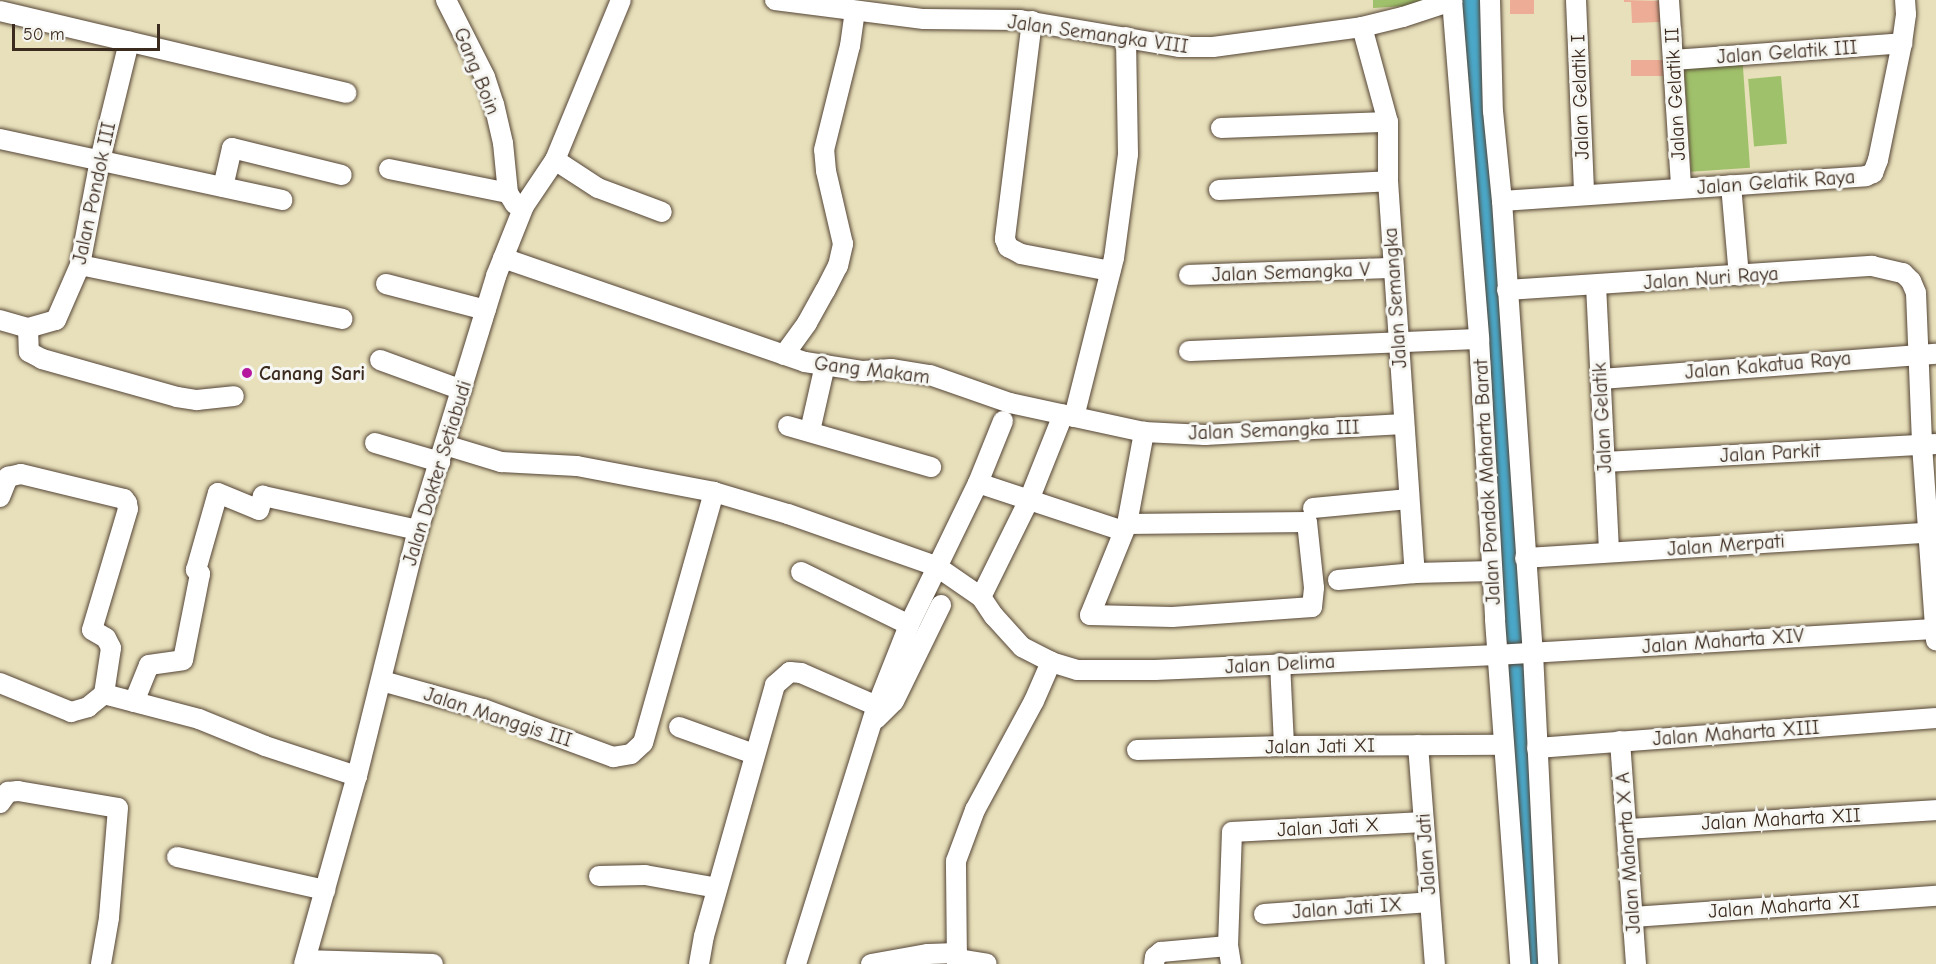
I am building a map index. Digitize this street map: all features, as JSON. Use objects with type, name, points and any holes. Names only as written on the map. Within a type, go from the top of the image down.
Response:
[{"type":"street","name":"Gang Boin","points":[[446,0],[485,77],[494,104],[503,143],[508,193]]},
{"type":"street","name":"Jalan Dokter Setiabudi","points":[[305,962],[382,681],[418,530],[503,258],[524,206],[555,160],[621,0]]},
{"type":"street","name":"Jalan Semangka VIII","points":[[775,0],[863,8],[924,20],[1032,21],[1179,47],[1213,47],[1362,27],[1403,17],[1452,0]]},
{"type":"street","name":"Jalan Pondok Maharta Barat","points":[[1452,0],[1479,339],[1492,571],[1516,654],[1537,748],[1548,964]]},
{"type":"street","name":"Jalan Pondok Maharta Barat","points":[[1490,0],[1493,111],[1502,201],[1525,558],[1504,745],[1520,964]]},
{"type":"street","name":"Jalan Gelatik I","points":[[1576,0],[1584,194]]},
{"type":"street","name":"Jalan Gelatik II","points":[[1669,0],[1681,188]]},
{"type":"street","name":"Jalan Gelatik Raya","points":[[1502,201],[1847,178],[1873,173],[1878,160],[1902,43],[1906,14],[1905,0]]},
{"type":"street","points":[[9,8],[129,42],[346,93]]},
{"type":"street","points":[[784,355],[825,291],[838,266],[843,244],[826,171],[824,150],[850,46],[863,8]]},
{"type":"street","points":[[1032,21],[1005,239],[1008,247],[1021,255],[1110,271]]},
{"type":"street","name":"Jalan Semangka","points":[[1362,27],[1388,122],[1388,181],[1415,573]]},
{"type":"street","points":[[981,597],[1069,416],[1114,258],[1128,154],[1126,38]]},
{"type":"street","name":"Jalan Pondok III","points":[[28,328],[56,320],[80,265],[100,160],[129,42]]},
{"type":"street","name":"Jalan Gelatik III","points":[[1673,60],[1902,43]]},
{"type":"street","points":[[1221,128],[1388,122]]},
{"type":"street","points":[[0,139],[282,200]]},
{"type":"street","points":[[223,187],[232,148],[342,175]]},
{"type":"street","points":[[555,160],[598,188],[662,212]]},
{"type":"street","points":[[389,169],[508,193],[515,204],[524,206]]},
{"type":"street","points":[[1218,190],[1388,181]]},
{"type":"street","points":[[1731,184],[1738,276]]},
{"type":"street","name":"Gang Makam","points":[[503,258],[784,355],[863,371],[891,369],[930,375],[1010,403],[1144,432]]},
{"type":"street","points":[[80,265],[344,319]]},
{"type":"street","name":"Jalan Nuri Raya","points":[[1507,290],[1872,266],[1903,273],[1911,281],[1916,293],[1927,354]]},
{"type":"street","name":"Jalan Semangka V","points":[[1189,275],[1394,268]]},
{"type":"street","points":[[386,284],[486,310]]},
{"type":"street","name":"Jalan Gelatik","points":[[1596,285],[1609,552]]},
{"type":"street","points":[[0,320],[28,328],[29,352],[42,358],[177,397],[197,400],[234,396]]},
{"type":"street","points":[[1189,351],[1479,339]]},
{"type":"street","points":[[1927,354],[1936,632]]},
{"type":"street","name":"Jalan Kakatua Raya","points":[[1601,379],[1927,354]]},
{"type":"street","points":[[380,360],[462,390]]},
{"type":"street","points":[[810,431],[825,365]]},
{"type":"street","points":[[796,964],[874,715],[909,625],[978,483],[1003,421]]},
{"type":"street","name":"Jalan Semangka III","points":[[1144,432],[1205,435],[1404,424]]},
{"type":"street","points":[[788,426],[931,467]]},
{"type":"street","points":[[978,483],[1125,527],[1307,522],[1314,588],[1312,607],[1172,617],[1090,615],[1125,527],[1144,432]]},
{"type":"street","name":"Jalan Delima","points":[[375,442],[501,462],[577,466],[714,492],[788,514],[936,566],[981,597],[994,616],[1022,647],[1051,662],[1077,670],[1108,671],[1516,654]]},
{"type":"street","name":"Jalan Parkit","points":[[1605,462],[1929,444]]},
{"type":"street","points":[[0,496],[8,477],[21,474],[124,499],[128,509],[92,630],[106,638],[111,648],[104,694],[88,707],[71,712],[0,683]]},
{"type":"street","name":"Jalan Manggis III","points":[[382,681],[510,718],[613,757],[631,754],[643,743],[714,492]]},
{"type":"street","points":[[134,702],[149,665],[183,660],[200,574],[196,570],[218,493],[259,510],[263,496],[418,530]]},
{"type":"street","points":[[1313,508],[1409,499]]},
{"type":"street","name":"Jalan Merpati","points":[[1525,558],[1932,532]]},
{"type":"street","points":[[1338,580],[1415,573],[1492,571]]},
{"type":"street","points":[[801,572],[909,625]]},
{"type":"street","points":[[874,715],[894,701],[941,605]]},
{"type":"street","name":"Jalan Maharta XIV","points":[[1516,654],[1936,632]]},
{"type":"street","points":[[957,958],[954,907],[956,861],[975,810],[1034,701],[1051,662]]},
{"type":"street","points":[[1280,663],[1284,746]]},
{"type":"street","points":[[699,964],[717,888],[775,685],[790,672],[833,685],[874,715]]},
{"type":"street","points":[[104,694],[199,719],[264,746],[357,776]]},
{"type":"street","name":"Jalan Maharta XIII","points":[[1537,748],[1936,718]]},
{"type":"street","points":[[679,727],[754,754]]},
{"type":"street","name":"Jalan Maharta X A","points":[[1620,741],[1636,964]]},
{"type":"street","name":"Jalan Jati","points":[[1418,745],[1435,964]]},
{"type":"street","name":"Jalan Jati XI","points":[[1137,750],[1284,746],[1504,745]]},
{"type":"street","points":[[0,803],[8,792],[18,791],[118,808],[109,918],[101,964]]},
{"type":"street","name":"Jalan Maharta XII","points":[[1627,829],[1936,810]]},
{"type":"street","name":"Jalan Jati X","points":[[1229,955],[1232,832],[1424,822]]},
{"type":"street","points":[[177,857],[325,890]]},
{"type":"street","points":[[599,876],[645,875],[717,888]]},
{"type":"street","name":"Jalan Maharta XI","points":[[1633,917],[1936,896]]},
{"type":"street","name":"Jalan Jati IX","points":[[1264,914],[1430,902]]},
{"type":"street","points":[[871,964],[928,954],[987,964]]},
{"type":"street","points":[[1158,958],[1229,955]]},
{"type":"street","points":[[305,962],[433,964]]},
{"type":"green space","points":[[1373,0],[1437,0],[1437,4],[1373,8]]},
{"type":"green space","points":[[1742,53],[1750,168],[1691,172],[1683,57]]},
{"type":"green space","points":[[1781,76],[1787,144],[1754,147],[1748,79]]},
{"type":"building","points":[[1510,0],[1534,0],[1534,14],[1510,14]]},
{"type":"building","points":[[1624,0],[1660,1],[1660,22],[1632,23],[1631,2],[1624,2]]},
{"type":"building","points":[[1631,60],[1668,60],[1668,76],[1631,76]]},
{"type":"waterway","points":[[1472,0],[1511,522],[1537,964]]},
{"type":"place","name":"Canang Sari","points":[[247,373]]}]
